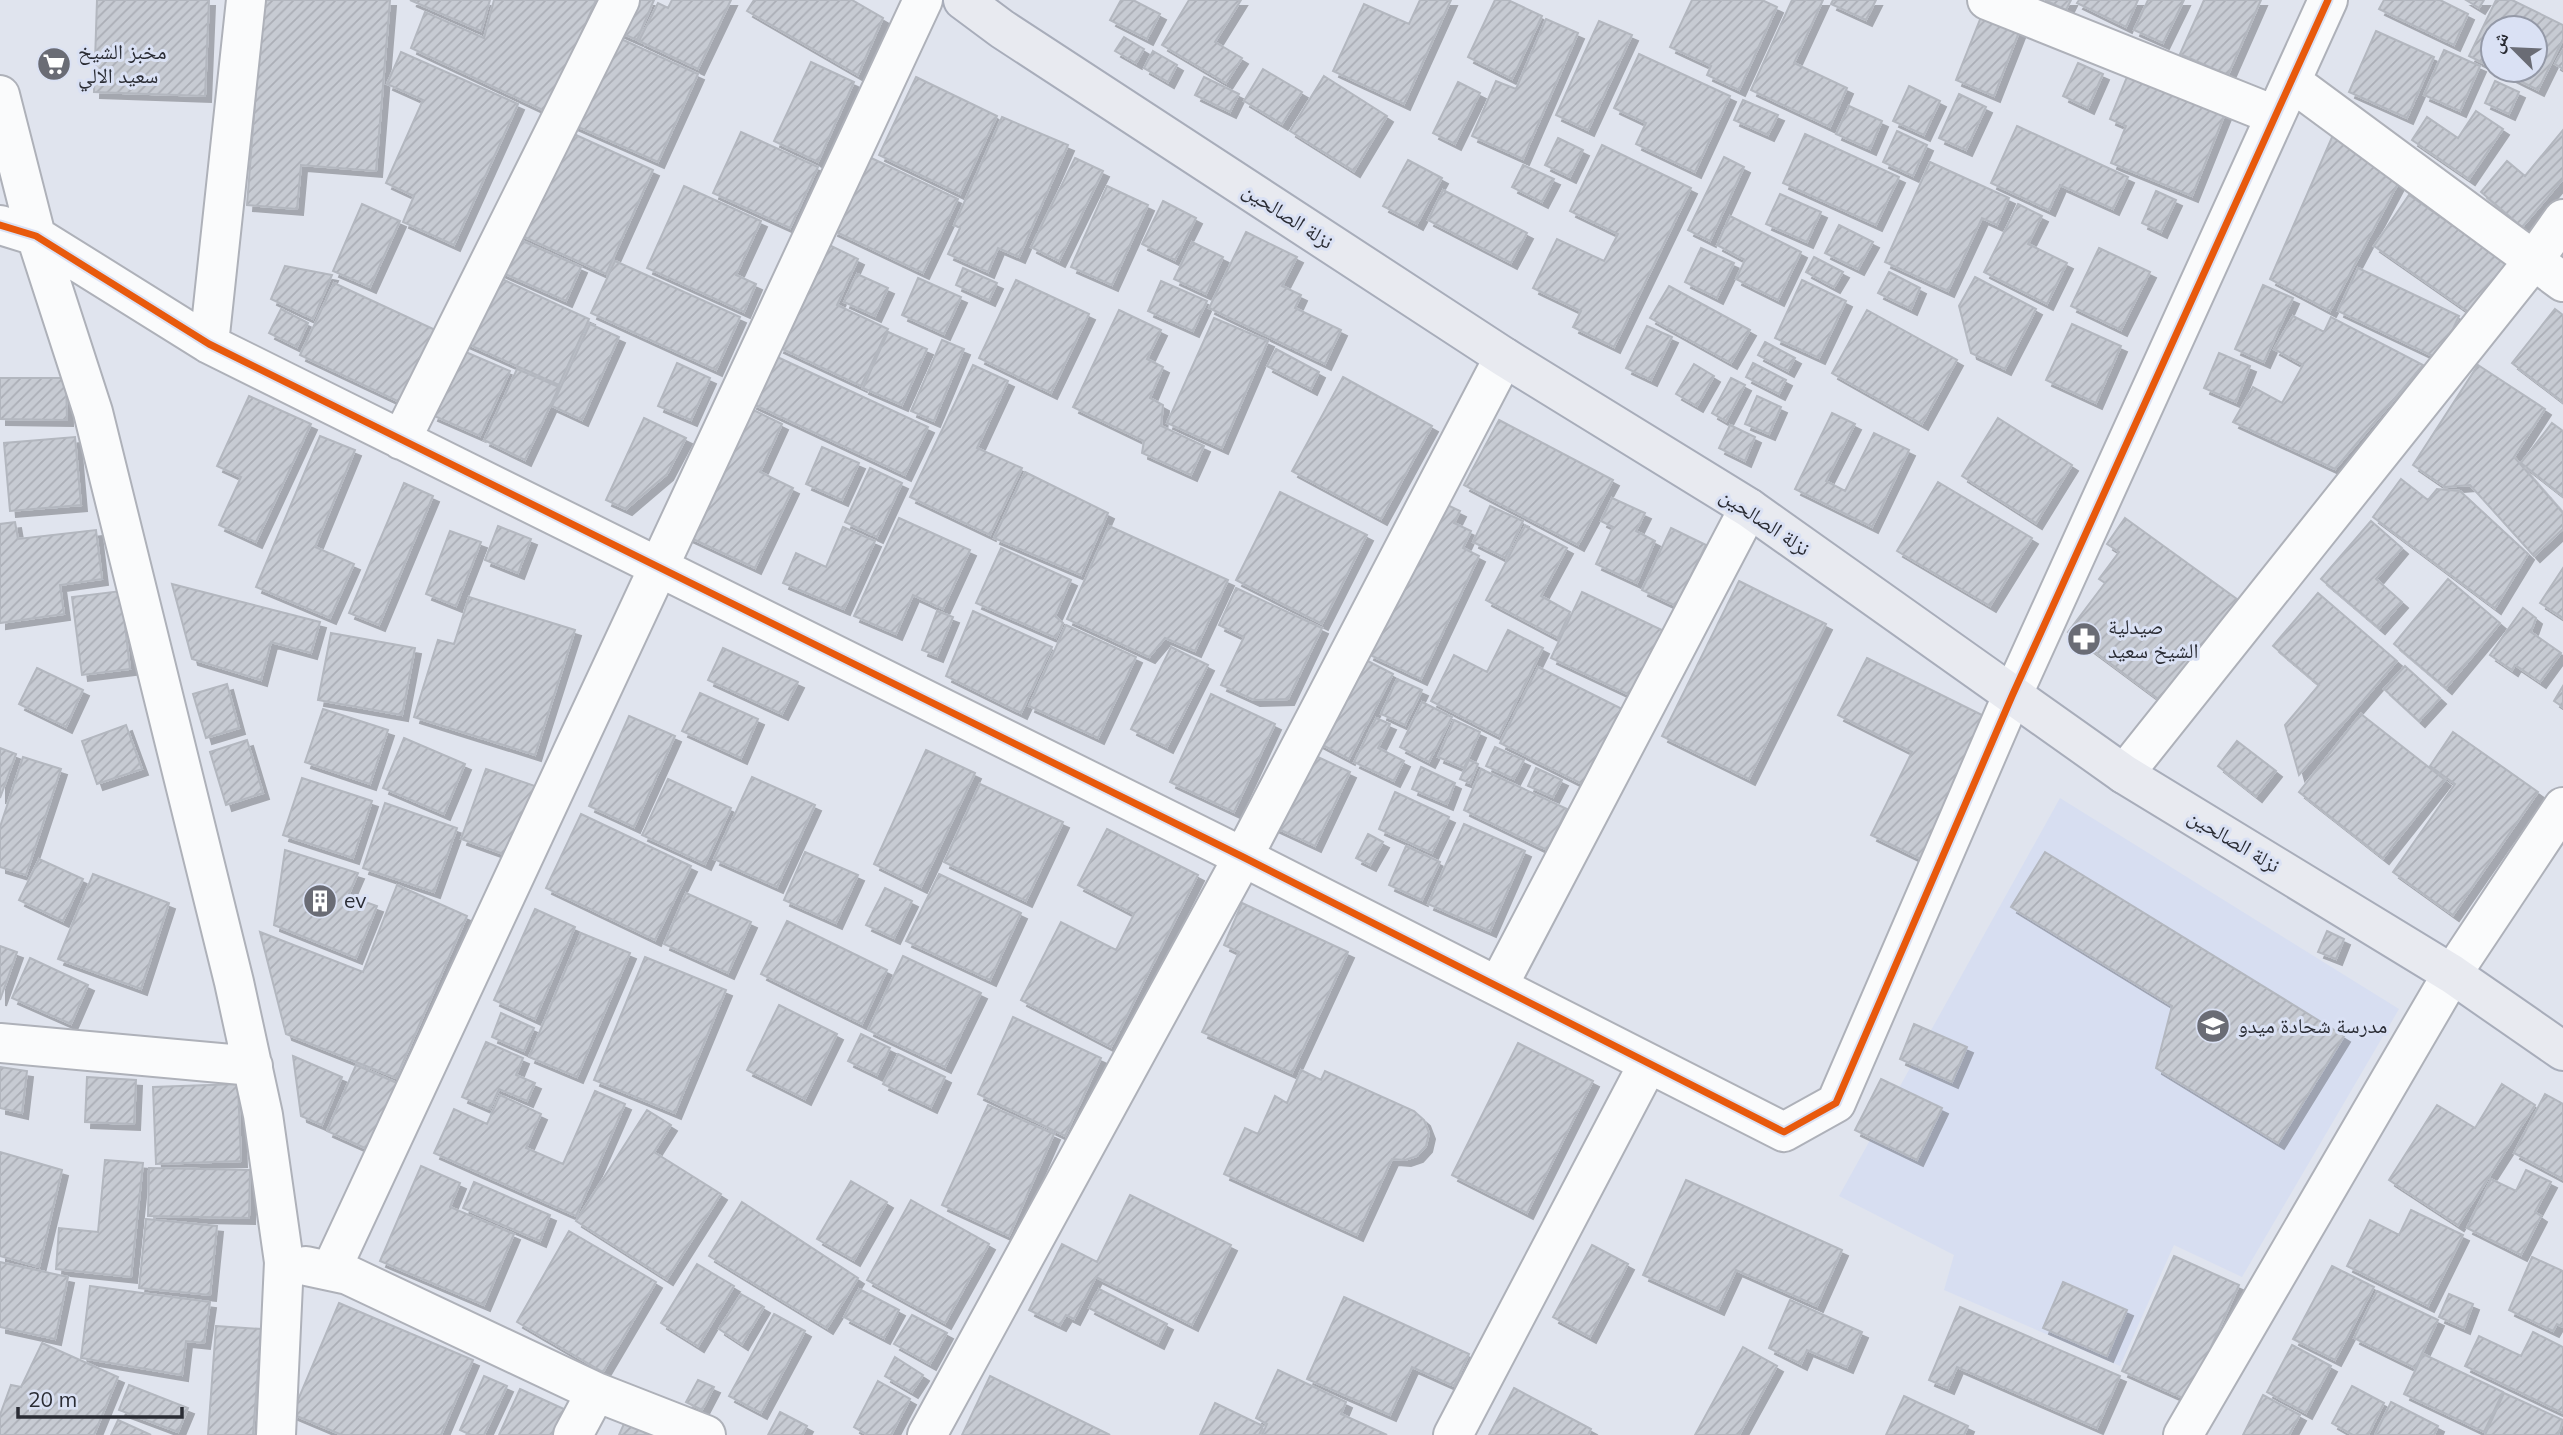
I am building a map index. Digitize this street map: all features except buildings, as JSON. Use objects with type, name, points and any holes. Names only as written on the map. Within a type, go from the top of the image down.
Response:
[{"type":"main road","name":"نزلة الصالحين","points":[[963,0],[1002,29],[1504,357],[1749,508],[2124,774],[2452,974],[2563,1051]]},
{"type":"street","points":[[209,344],[246,0]]},
{"type":"street","points":[[401,440],[620,0]]},
{"type":"street","points":[[331,1270],[923,0]]},
{"type":"street","points":[[1987,0],[2283,98],[2549,271]]},
{"type":"street","points":[[0,225],[36,236],[209,344],[1243,857],[1784,1132],[1836,1103],[2012,696],[2329,0]]},
{"type":"street","points":[[0,95],[36,236],[93,412],[253,1066],[284,1262],[276,1435]]},
{"type":"street","points":[[2124,774],[2549,271],[2563,219]]},
{"type":"street","points":[[926,1435],[1243,857],[1504,357]]},
{"type":"street","points":[[1498,986],[1749,508]]},
{"type":"street","points":[[2183,1435],[2452,974],[2563,807]]},
{"type":"street","points":[[0,1043],[253,1066]]},
{"type":"street","points":[[1453,1435],[1648,1064]]},
{"type":"street","points":[[284,1262],[348,1275],[597,1392],[706,1435]]},
{"type":"street","points":[[573,1435],[597,1392]]},
{"type":"shaded area","points":[[2060,798],[2399,1009],[2242,1277],[2174,1245],[2120,1366],[1944,1290],[1954,1255],[1839,1196]]},
{"type":"cycle path","points":[[0,225],[36,236],[209,344],[1243,857],[1784,1132],[1836,1103],[2012,696],[2328,0]]},
{"type":"place","name":"مخبز الشيخ سعيد الالي","points":[[54,64]]},
{"type":"place","name":"صيدلية الشيخ سعيد","points":[[2084,639]]},
{"type":"place","name":"ev","points":[[320,901]]},
{"type":"place","name":"مدرسة شحادة ميدو","points":[[2213,1026]]}]
